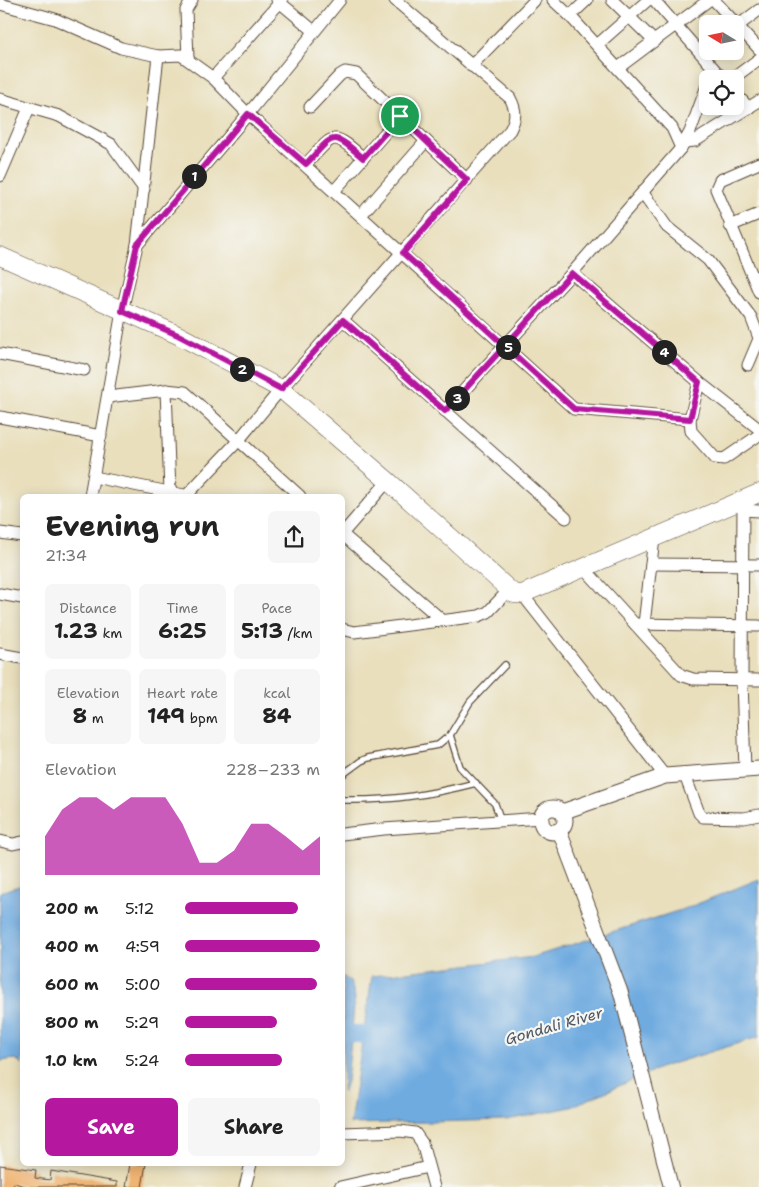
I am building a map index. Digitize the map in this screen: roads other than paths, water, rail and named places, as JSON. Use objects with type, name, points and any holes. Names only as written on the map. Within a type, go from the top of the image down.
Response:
[{"type":"main road","points":[[0,256],[178,335],[281,389],[515,592],[584,568],[654,538],[743,505],[759,493]]},
{"type":"main road","points":[[562,812],[565,824],[559,830],[552,832],[545,829],[541,818],[544,811],[551,808],[562,812],[665,776],[684,773],[752,770]]},
{"type":"street","points":[[188,58],[186,10],[192,0]]},
{"type":"street","points":[[137,245],[248,114],[340,0]]},
{"type":"street","points":[[190,494],[467,180],[510,130],[516,118],[516,108],[510,98],[395,0]]},
{"type":"street","points":[[472,66],[535,0]]},
{"type":"street","points":[[552,0],[570,16],[618,68],[672,128],[683,145]]},
{"type":"street","points":[[570,16],[587,0]]},
{"type":"street","points":[[612,0],[654,41]]},
{"type":"street","points":[[597,45],[648,0]]},
{"type":"street","points":[[654,0],[699,47]]},
{"type":"street","points":[[618,68],[710,0]]},
{"type":"street","points":[[714,0],[726,15]]},
{"type":"street","points":[[214,78],[280,1],[314,31]]},
{"type":"street","points":[[0,4],[55,19],[121,48],[158,56],[181,55],[188,58],[214,78],[248,114],[506,344],[574,409],[690,419]]},
{"type":"street","points":[[744,21],[759,10]]},
{"type":"street","points":[[744,35],[759,49]]},
{"type":"street","points":[[90,494],[122,311],[137,245],[158,56]]},
{"type":"street","points":[[744,70],[759,59]]},
{"type":"street","points":[[310,107],[340,75],[351,72],[356,74],[467,180]]},
{"type":"street","points":[[0,99],[66,119],[111,144],[144,190]]},
{"type":"street","points":[[683,145],[695,141],[759,101]]},
{"type":"street","points":[[744,102],[749,108]]},
{"type":"street","points":[[445,411],[572,273],[683,145],[699,105]]},
{"type":"street","points":[[0,176],[29,108]]},
{"type":"street","points":[[335,190],[400,116]]},
{"type":"street","points":[[306,164],[330,140],[336,137],[342,139],[363,158]]},
{"type":"street","points":[[362,214],[426,140]]},
{"type":"street","points":[[759,164],[724,178],[717,183],[716,193],[730,226],[755,270],[759,292]]},
{"type":"street","points":[[643,193],[667,227],[708,260],[752,317],[759,338],[748,365]]},
{"type":"street","points":[[730,226],[759,214]]},
{"type":"street","points":[[572,273],[699,382],[759,429]]},
{"type":"street","points":[[343,320],[566,518]]},
{"type":"street","points":[[0,354],[84,370]]},
{"type":"street","points":[[699,382],[690,419],[693,436],[720,460],[759,435]]},
{"type":"street","points":[[108,397],[166,390],[185,392],[298,494]]},
{"type":"street","points":[[166,390],[170,492]]},
{"type":"street","points":[[0,417],[101,436]]},
{"type":"street","points":[[94,477],[179,494]]},
{"type":"street","points":[[345,532],[388,481]]},
{"type":"street","points":[[752,770],[742,680],[743,505],[759,511]]},
{"type":"street","points":[[0,533],[20,536]]},
{"type":"street","points":[[345,536],[442,620]]},
{"type":"street","points":[[640,624],[654,538]]},
{"type":"street","points":[[651,564],[759,564]]},
{"type":"street","points":[[584,568],[640,624],[686,678],[759,680]]},
{"type":"street","points":[[345,630],[354,632],[479,616],[488,612],[515,592],[665,776]]},
{"type":"street","points":[[0,594],[20,598]]},
{"type":"street","points":[[640,624],[759,626]]},
{"type":"street","points":[[0,654],[20,658]]},
{"type":"street","points":[[684,773],[699,814],[703,817],[744,818],[759,815]]},
{"type":"street","points":[[345,834],[384,829],[541,818]]},
{"type":"street","points":[[559,830],[621,993],[671,1187]]},
{"type":"street","points":[[0,841],[13,844],[20,842]]},
{"type":"street","points":[[345,1133],[400,1131],[414,1133],[422,1142],[434,1187]]},
{"type":"street","points":[[245,1187],[250,1166]]},
{"type":"street","points":[[340,1187],[428,1167]]},
{"type":"lane","points":[[345,773],[361,761],[438,745],[450,736],[470,702],[506,665]]},
{"type":"lane","points":[[450,736],[460,767],[495,804],[501,821]]},
{"type":"lane","points":[[345,800],[389,800],[438,792],[476,783]]},
{"type":"water","points":[[759,879],[759,1037],[662,1067],[571,1107],[507,1120],[350,1124],[372,976],[533,957],[687,908]]},
{"type":"water","points":[[20,886],[20,1063],[16,1059],[0,1061],[0,892]]},
{"type":"water","points":[[345,978],[351,983],[355,997],[345,1087]]},
{"type":"waterway","name":"Gondali River","points":[[345,1033],[387,1036]]}]
